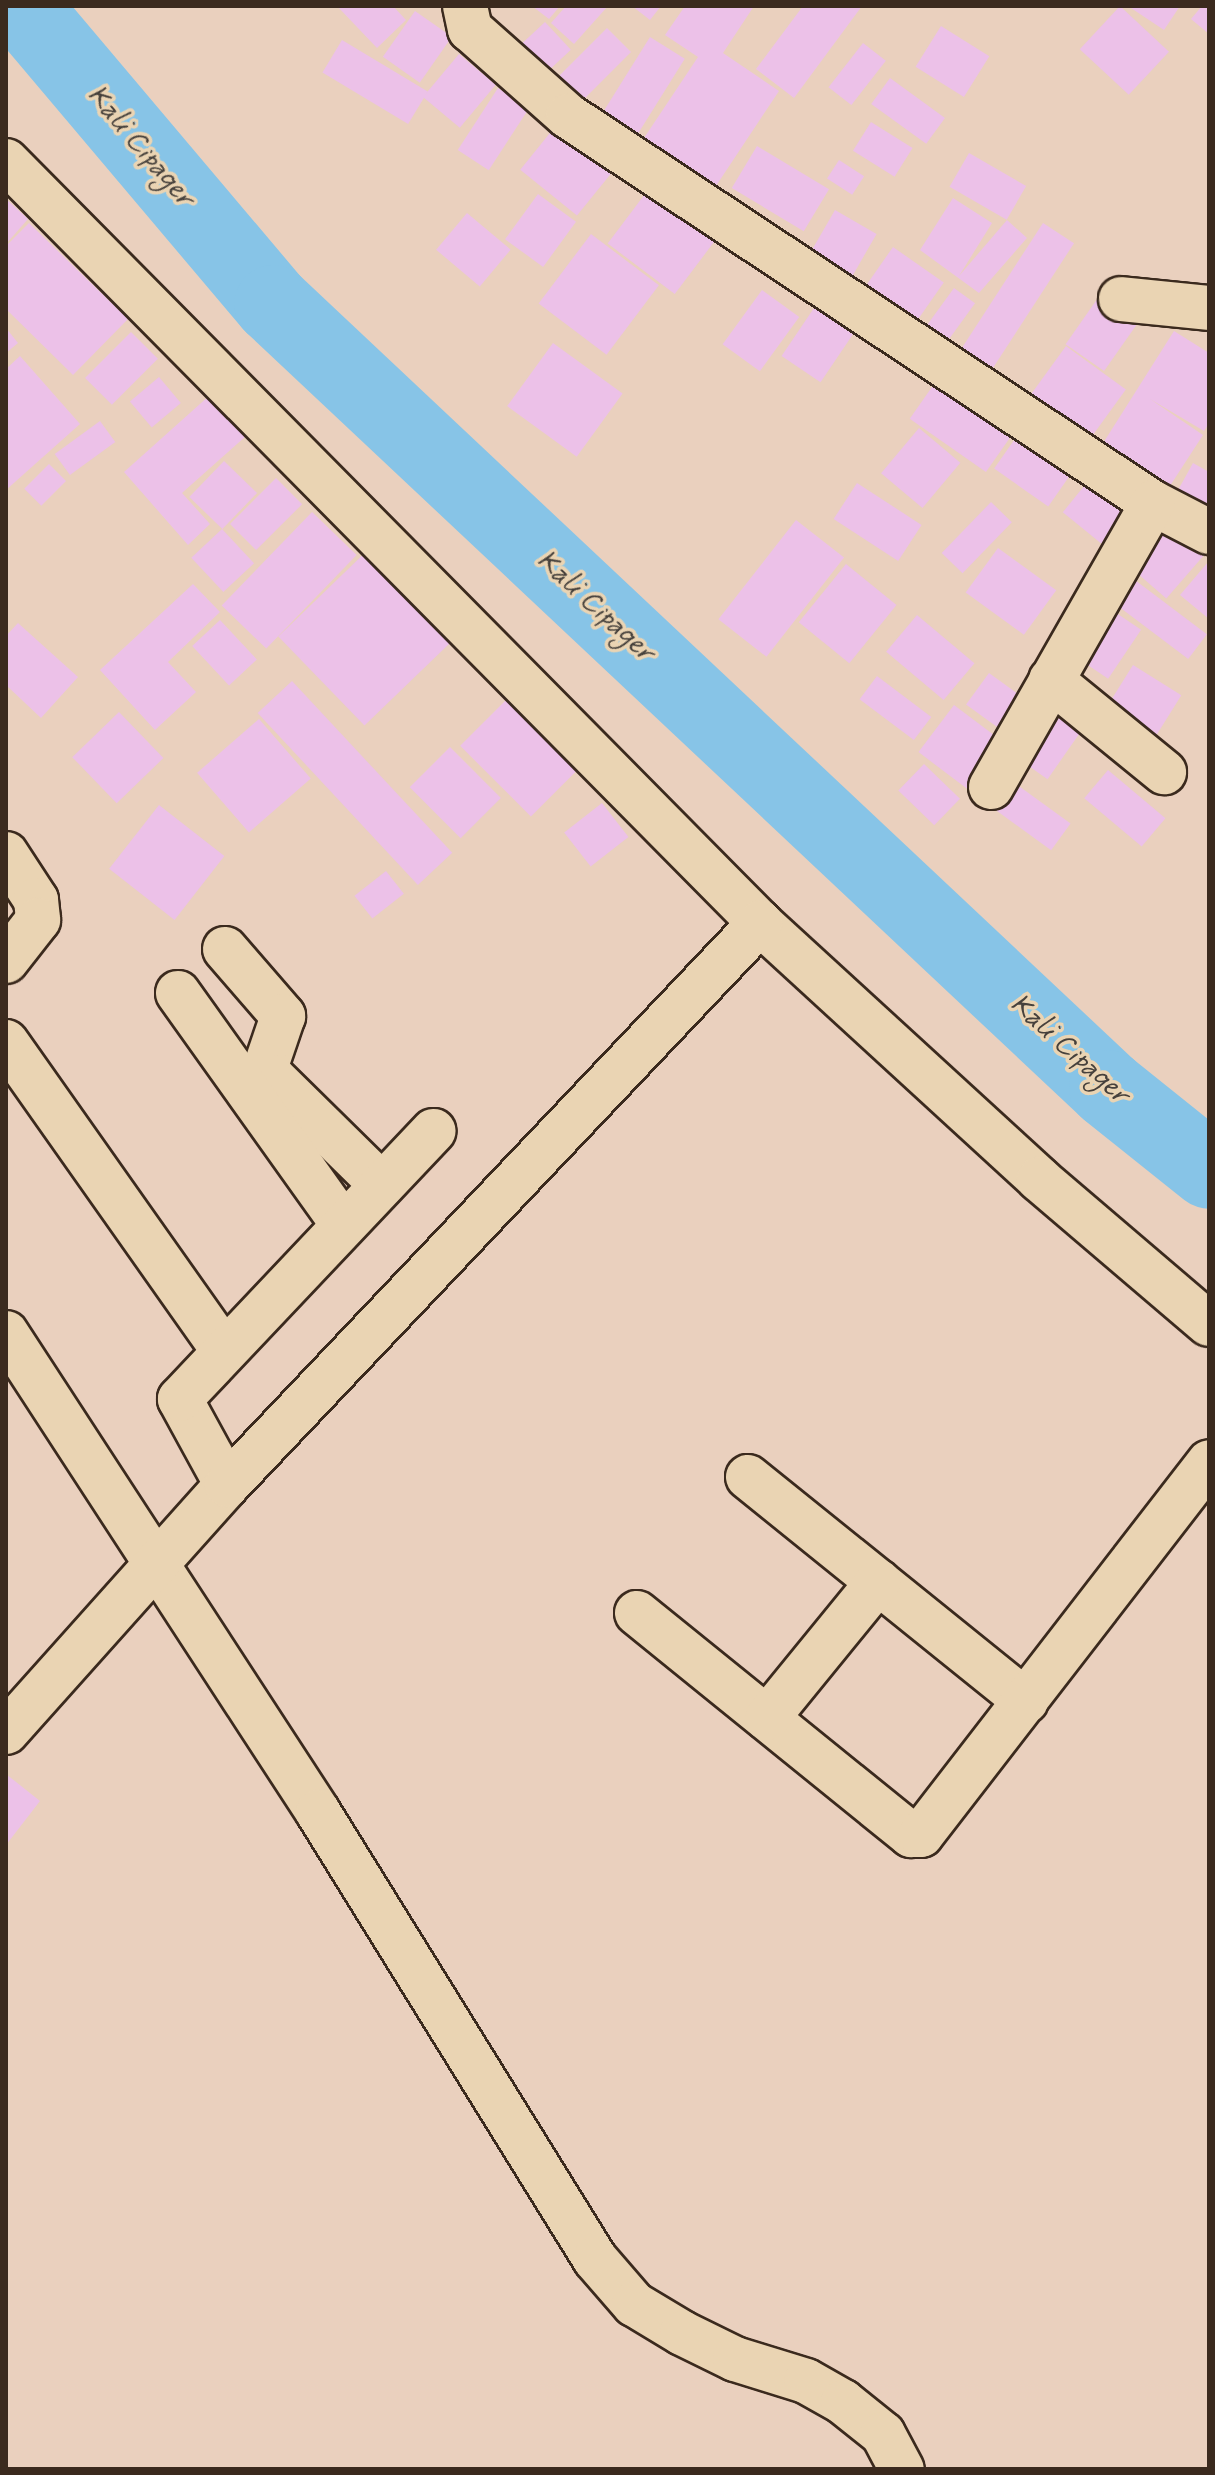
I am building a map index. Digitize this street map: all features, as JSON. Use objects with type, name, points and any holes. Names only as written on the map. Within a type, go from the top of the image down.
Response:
[{"type":"street","points":[[465,6],[470,29],[568,116],[1153,503],[1209,532]]},
{"type":"street","points":[[6,161],[760,923],[1039,1179],[1209,1324]]},
{"type":"street","points":[[1121,299],[1209,308]]},
{"type":"street","points":[[991,787],[1153,503]]},
{"type":"street","points":[[1051,680],[1164,772]]},
{"type":"street","points":[[6,854],[36,900],[38,920],[6,961]]},
{"type":"street","points":[[6,1732],[227,1485],[760,923]]},
{"type":"street","points":[[225,949],[283,1016]]},
{"type":"street","points":[[178,993],[343,1224]]},
{"type":"street","points":[[230,1066],[283,1016]]},
{"type":"street","points":[[283,1016],[266,1066],[272,1077],[382,1185]]},
{"type":"street","points":[[6,1042],[223,1350]]},
{"type":"street","points":[[227,1485],[180,1399],[433,1131]]},
{"type":"street","points":[[6,1333],[157,1563],[595,2259],[634,2304],[682,2333],[735,2359],[806,2381],[843,2402],[883,2434],[902,2469]]},
{"type":"street","points":[[637,1613],[911,1835],[921,1835],[1209,1462]]},
{"type":"street","points":[[748,1477],[1026,1701]]},
{"type":"street","points":[[767,1718],[878,1582]]},
{"type":"building","points":[[337,6],[393,6],[406,20],[377,48]]},
{"type":"building","points":[[532,6],[560,6],[549,19]]},
{"type":"building","points":[[566,6],[608,6],[574,44],[551,23]]},
{"type":"building","points":[[632,6],[661,6],[650,20]]},
{"type":"building","points":[[685,6],[754,6],[723,53],[779,91],[706,201],[634,153],[698,57],[665,35]]},
{"type":"building","points":[[803,6],[862,6],[794,98],[756,69]]},
{"type":"building","points":[[1120,6],[1169,52],[1129,95],[1080,49]]},
{"type":"building","points":[[1128,6],[1180,6],[1164,30]]},
{"type":"building","points":[[1202,6],[1209,6],[1209,34],[1191,19]]},
{"type":"building","points":[[415,11],[452,37],[420,83],[383,57]]},
{"type":"building","points":[[545,22],[571,50],[547,72],[521,45]]},
{"type":"building","points":[[941,26],[989,56],[964,97],[916,67]]},
{"type":"building","points":[[607,28],[631,52],[581,102],[557,78]]},
{"type":"building","points":[[650,37],[685,59],[631,145],[596,124]]},
{"type":"building","points":[[342,40],[428,92],[408,124],[322,73]]},
{"type":"building","points":[[863,43],[886,61],[851,105],[829,87]]},
{"type":"building","points":[[459,54],[496,85],[460,128],[423,97]]},
{"type":"building","points":[[890,78],[945,118],[926,144],[871,104]]},
{"type":"building","points":[[498,88],[529,108],[489,170],[458,150]]},
{"type":"building","points":[[871,122],[913,148],[895,177],[853,151]]},
{"type":"building","points":[[558,123],[615,169],[577,216],[520,170]]},
{"type":"building","points":[[757,146],[829,189],[804,231],[732,188]]},
{"type":"building","points":[[969,153],[1026,186],[1007,220],[950,187]]},
{"type":"building","points":[[839,160],[864,176],[852,195],[827,178]]},
{"type":"building","points":[[648,190],[715,241],[675,294],[608,244]]},
{"type":"building","points":[[538,194],[576,222],[543,267],[505,239]]},
{"type":"building","points":[[953,198],[992,223],[959,276],[1007,220],[1027,238],[979,293],[920,250]]},
{"type":"building","points":[[6,199],[28,219],[6,244]]},
{"type":"building","points":[[835,210],[877,234],[849,282],[808,258]]},
{"type":"building","points":[[467,213],[511,250],[480,286],[436,250]]},
{"type":"building","points":[[29,223],[128,319],[73,375],[6,309],[6,246]]},
{"type":"building","points":[[1043,223],[1074,243],[984,382],[953,362]]},
{"type":"building","points":[[591,234],[659,285],[607,355],[539,303]]},
{"type":"building","points":[[893,247],[944,283],[915,324],[864,288]]},
{"type":"building","points":[[954,288],[975,303],[939,353],[918,337]]},
{"type":"building","points":[[762,290],[799,317],[760,371],[723,344]]},
{"type":"building","points":[[1100,295],[1139,322],[1104,371],[1066,344]]},
{"type":"building","points":[[814,308],[853,334],[821,382],[782,356]]},
{"type":"building","points":[[6,328],[18,343],[6,353]]},
{"type":"building","points":[[1174,331],[1209,353],[1209,423],[1204,431],[1150,399],[1203,435],[1166,492],[1100,448]]},
{"type":"building","points":[[131,332],[158,359],[112,405],[85,378]]},
{"type":"building","points":[[553,343],[623,394],[577,457],[507,406]]},
{"type":"building","points":[[1066,346],[1126,389],[1089,440],[1030,396]]},
{"type":"building","points":[[20,356],[80,424],[6,490],[6,369]]},
{"type":"building","points":[[159,377],[181,403],[152,427],[130,401]]},
{"type":"building","points":[[939,377],[1015,430],[986,472],[910,419]]},
{"type":"building","points":[[210,395],[246,436],[182,493],[210,524],[188,545],[124,472]]},
{"type":"building","points":[[100,421],[115,442],[70,475],[55,454]]},
{"type":"building","points":[[1024,426],[1078,464],[1048,506],[994,469]]},
{"type":"building","points":[[919,428],[960,463],[922,508],[881,473]]},
{"type":"building","points":[[224,461],[257,493],[222,529],[189,497]]},
{"type":"building","points":[[1193,463],[1209,472],[1209,523],[1172,501]]},
{"type":"building","points":[[49,464],[66,481],[41,506],[24,489]]},
{"type":"building","points":[[1093,475],[1139,512],[1109,549],[1063,512]]},
{"type":"building","points":[[276,478],[302,504],[256,550],[230,524]]},
{"type":"building","points":[[857,483],[922,525],[898,561],[834,519]]},
{"type":"building","points":[[991,502],[1012,522],[963,573],[942,553]]},
{"type":"building","points":[[312,512],[357,555],[266,649],[222,606]]},
{"type":"building","points":[[796,520],[844,558],[766,657],[718,619]]},
{"type":"building","points":[[1175,520],[1209,550],[1166,599],[1132,569]]},
{"type":"building","points":[[222,529],[254,563],[223,592],[191,558]]},
{"type":"building","points":[[374,544],[460,633],[364,726],[278,636]]},
{"type":"building","points":[[998,548],[1056,590],[1024,635],[966,592]]},
{"type":"building","points":[[1209,561],[1209,619],[1180,595]]},
{"type":"building","points":[[846,564],[897,605],[849,663],[799,622]]},
{"type":"building","points":[[1127,574],[1207,634],[1188,659],[1108,599]]},
{"type":"building","points":[[193,584],[220,612],[168,662],[196,692],[155,730],[100,670]]},
{"type":"building","points":[[1103,604],[1141,630],[1108,679],[1070,653]]},
{"type":"building","points":[[917,615],[974,663],[944,700],[886,652]]},
{"type":"building","points":[[220,620],[257,659],[229,685],[192,646]]},
{"type":"building","points":[[18,623],[78,677],[41,718],[6,685],[6,636]]},
{"type":"building","points":[[1133,665],[1181,695],[1157,734],[1109,704]]},
{"type":"building","points":[[989,673],[1031,704],[1008,735],[966,705]]},
{"type":"building","points":[[877,676],[931,717],[914,740],[860,699]]},
{"type":"building","points":[[292,681],[452,853],[418,885],[258,713]]},
{"type":"building","points":[[521,685],[592,756],[531,817],[460,746]]},
{"type":"building","points":[[1051,701],[1085,725],[1048,779],[1013,755]]},
{"type":"building","points":[[954,705],[1006,744],[970,791],[918,752]]},
{"type":"building","points":[[119,712],[163,758],[117,803],[72,757]]},
{"type":"building","points":[[259,719],[311,779],[249,832],[197,773]]},
{"type":"building","points":[[450,747],[501,798],[461,838],[410,787]]},
{"type":"building","points":[[924,764],[960,799],[934,825],[898,791]]},
{"type":"building","points":[[1108,770],[1165,818],[1142,847],[1084,798]]},
{"type":"building","points":[[1005,776],[1071,824],[1051,850],[986,803]]},
{"type":"building","points":[[602,803],[628,837],[591,866],[564,833]]},
{"type":"building","points":[[159,805],[224,856],[175,920],[109,869]]},
{"type":"building","points":[[386,871],[404,894],[372,918],[354,896]]},
{"type":"building","points":[[6,1774],[40,1801],[6,1845]]},
{"type":"waterway","name":"Kali Cipager","points":[[21,6],[273,304],[1108,1089],[1209,1170]]}]
